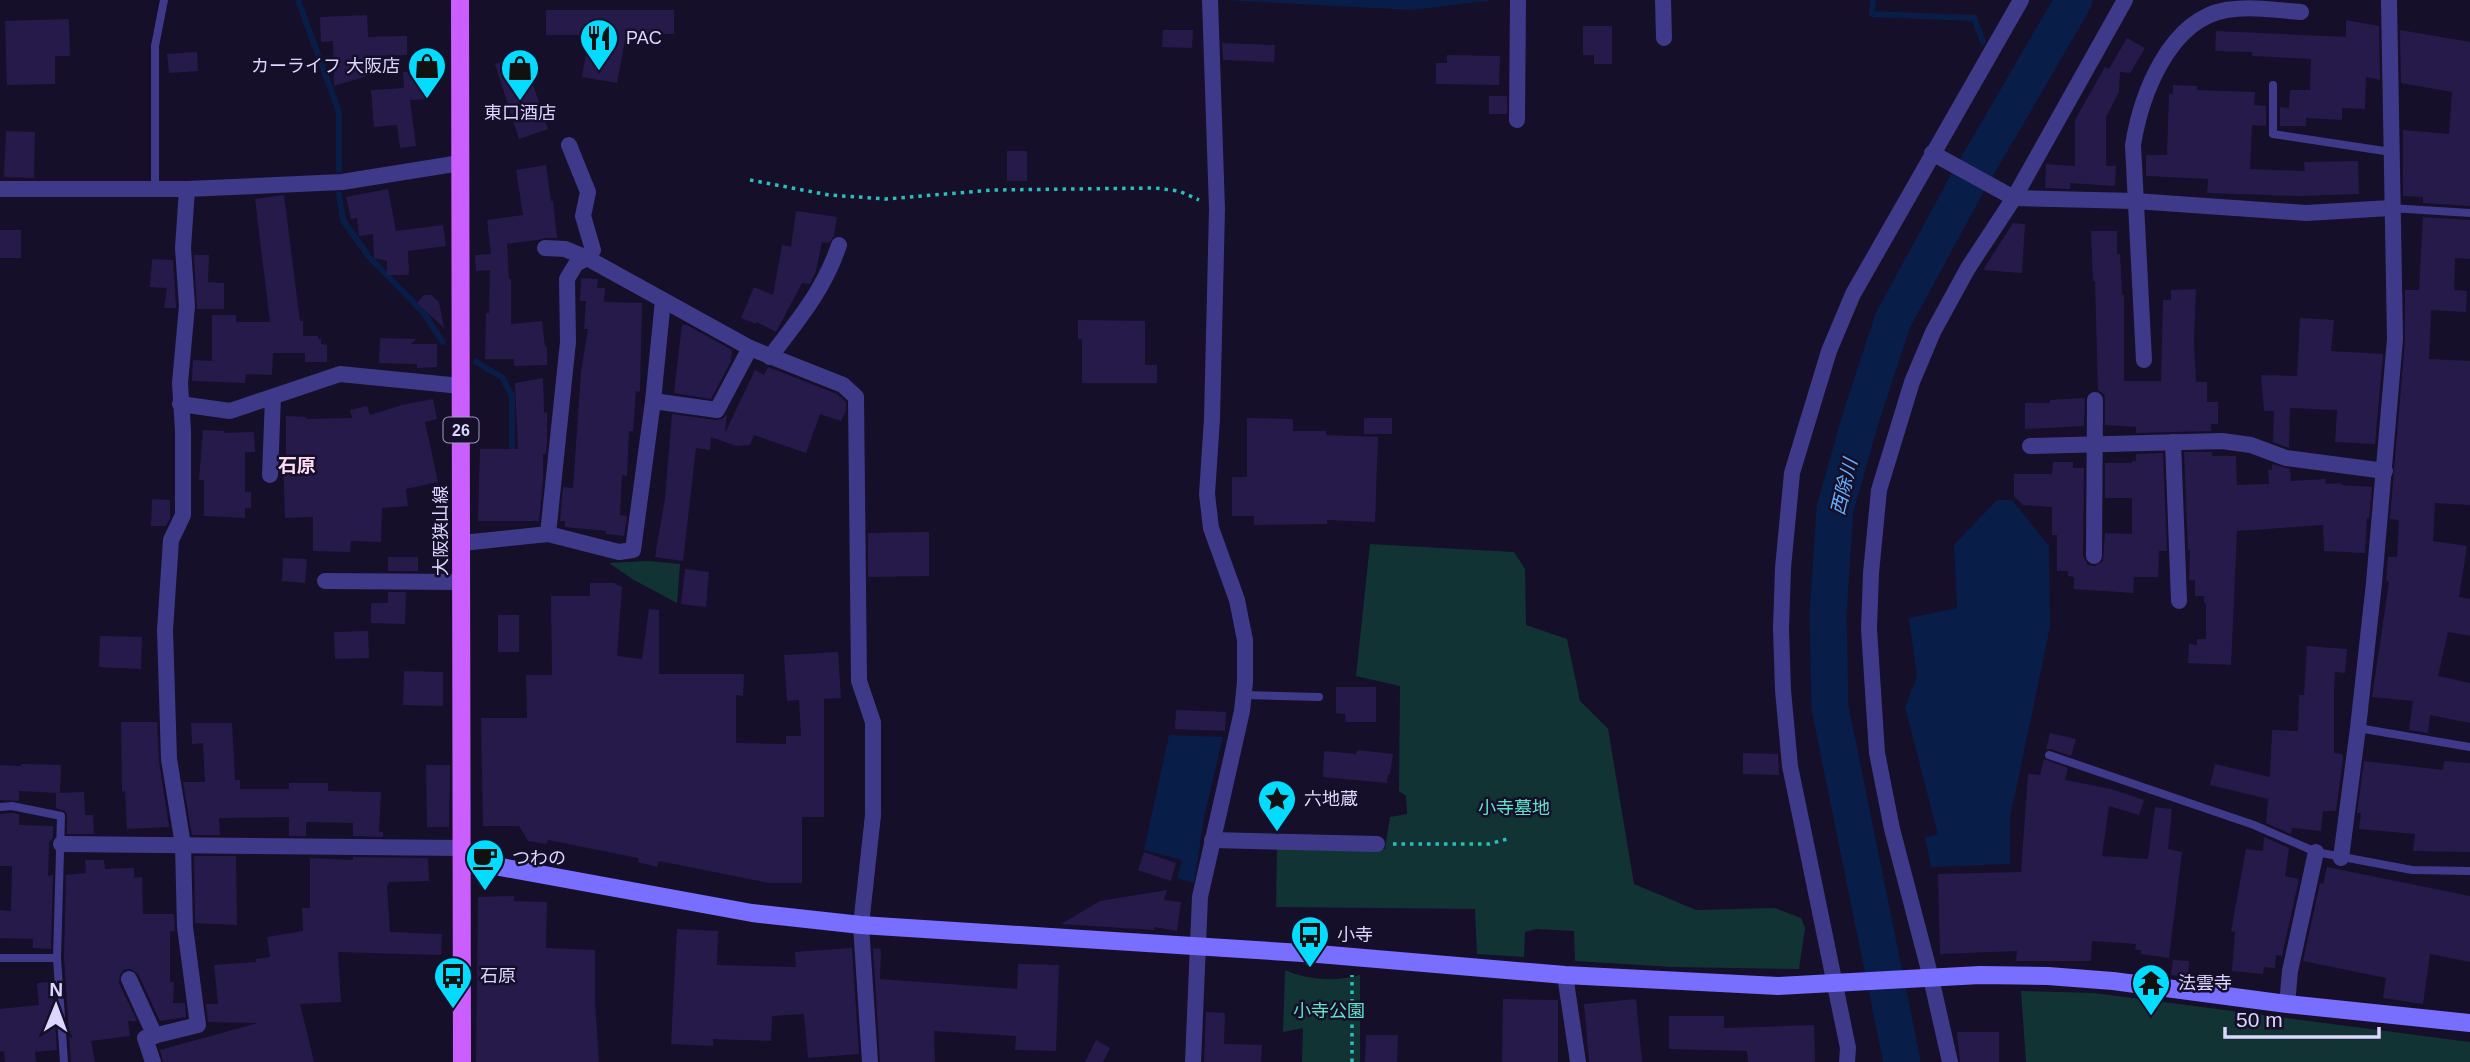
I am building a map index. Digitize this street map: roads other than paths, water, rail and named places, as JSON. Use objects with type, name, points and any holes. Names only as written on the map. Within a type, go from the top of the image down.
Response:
[{"type":"main road","name":"大阪狭山線","points":[[460,0],[463,1062]]},
{"type":"street","points":[[1193,1062],[1200,897],[1244,695],[1245,640],[1237,600],[1211,528],[1207,494],[1212,419],[1217,209],[1210,0]]},
{"type":"street","points":[[1517,120],[1518,0]]},
{"type":"street","points":[[1663,0],[1664,38]]},
{"type":"street","points":[[1847,1062],[1848,1048],[1790,766],[1784,702],[1781,629],[1783,568],[1792,473],[1829,351],[1853,294],[1938,157],[2021,0]]},
{"type":"street","points":[[1950,1062],[1924,978],[1877,754],[1869,629],[1879,490],[1912,382],[1933,332],[2009,195],[2124,0]]},
{"type":"street","points":[[2341,858],[2358,728],[2385,471],[2395,339],[2389,0]]},
{"type":"street","points":[[2144,360],[2133,145],[2138,115],[2148,87],[2163,60],[2185,30],[2223,10],[2270,5],[2301,12]]},
{"type":"street","points":[[548,534],[568,342],[566,279],[576,264],[587,258],[593,250],[583,216],[588,192],[569,145]]},
{"type":"street","points":[[1938,157],[2009,195],[2306,213],[2391,208]]},
{"type":"street","points":[[0,189],[187,189],[342,182],[460,163]]},
{"type":"street","points":[[153,1062],[145,1038],[198,1026],[185,927],[183,845],[169,759],[165,630],[171,540],[183,515],[180,383],[187,306],[183,248],[187,189]]},
{"type":"street","points":[[770,357],[830,274],[839,246]]},
{"type":"street","points":[[545,248],[565,249],[587,258],[750,348],[843,385],[856,397],[859,681],[873,722],[873,815],[861,925],[870,1062]]},
{"type":"street","points":[[462,543],[548,534],[619,552],[634,550],[663,300]]},
{"type":"street","points":[[653,401],[718,410],[750,348]]},
{"type":"street","points":[[180,404],[230,411],[340,374],[461,386]]},
{"type":"street","points":[[270,475],[273,397]]},
{"type":"street","points":[[2094,556],[2095,400]]},
{"type":"street","points":[[2030,446],[2222,441],[2251,445],[2286,458],[2385,471]]},
{"type":"street","points":[[2173,442],[2179,601]]},
{"type":"street","points":[[325,581],[462,582]]},
{"type":"street","points":[[1212,841],[1377,844]]},
{"type":"street","points":[[61,844],[462,854],[752,913],[861,925],[1196,946],[1565,975],[1779,986],[1924,978],[2048,976],[2113,981],[2470,1023]]},
{"type":"street","points":[[2287,1003],[2290,971],[2316,852]]},
{"type":"street","points":[[1565,975],[1578,1062]]},
{"type":"street","points":[[128,979],[155,1036]]},
{"type":"lane","points":[[155,188],[155,46],[164,0]]},
{"type":"lane","points":[[2273,85],[2273,134],[2391,152]]},
{"type":"lane","points":[[2391,208],[2470,213]]},
{"type":"lane","points":[[1244,695],[1319,697]]},
{"type":"lane","points":[[2358,728],[2470,747]]},
{"type":"lane","points":[[2049,755],[2254,825],[2316,852],[2412,870],[2470,871]]},
{"type":"lane","points":[[0,807],[12,806],[61,816],[57,958],[64,1062]]},
{"type":"lane","points":[[0,958],[57,958]]},
{"type":"water","points":[[1225,0],[1494,0],[1412,10]]},
{"type":"water","points":[[1997,500],[2012,500],[2049,546],[2050,627],[2010,818],[2010,864],[1931,867],[1925,837],[1938,835],[1905,707],[1917,676],[1909,618],[1957,608],[1954,545]]},
{"type":"water","points":[[1169,735],[1223,737],[1204,818],[1194,883],[1177,878],[1182,860],[1144,850]]},
{"type":"waterway","points":[[298,0],[339,112],[339,170]]},
{"type":"waterway","points":[[1873,0],[1872,14],[1974,18],[1983,42]]},
{"type":"waterway","name":"西除川","points":[[1902,1062],[1830,708],[1828,615],[1835,509],[1861,417],[1893,320],[1968,182],[2074,0]]},
{"type":"waterway","points":[[339,194],[343,220],[369,257],[423,312],[443,342]]},
{"type":"waterway","points":[[476,362],[502,377],[512,396],[512,456]]},
{"type":"place","name":"PAC","points":[[599,72]]},
{"type":"place","name":"カーライフ 大阪店","points":[[427,100]]},
{"type":"place","name":"東口酒店","points":[[520,102]]},
{"type":"place","name":"六地蔵","points":[[1277,833]]},
{"type":"place","name":"つわの","points":[[485,892]]},
{"type":"place","name":"小寺","points":[[1310,969]]},
{"type":"place","name":"石原","points":[[453,1010]]},
{"type":"place","name":"法雲寺","points":[[2151,1017]]},
{"type":"district","name":"石原","points":[[297,465]]},
{"type":"park label","name":"小寺墓地","points":[[1514,808]]},
{"type":"park label","name":"小寺公園","points":[[1329,1011]]}]
